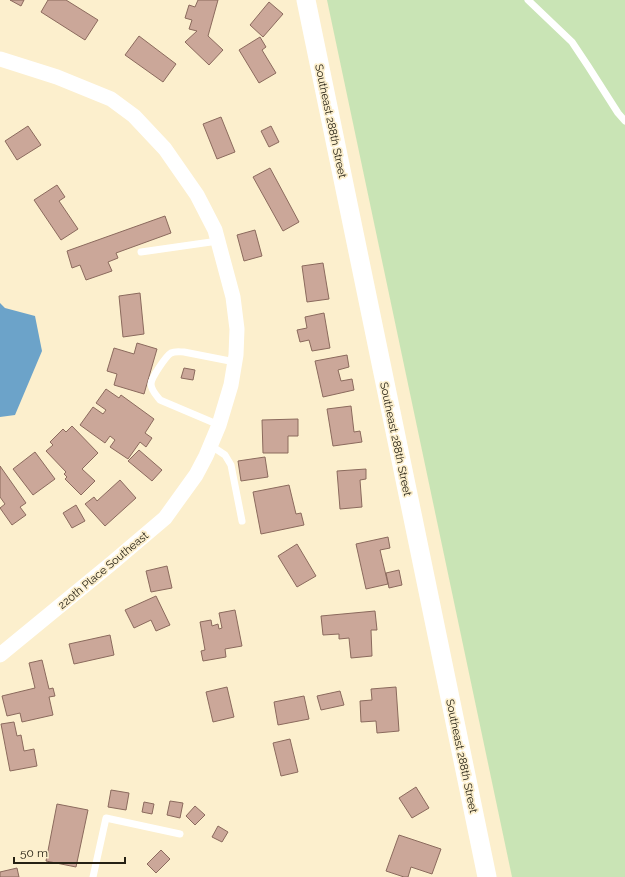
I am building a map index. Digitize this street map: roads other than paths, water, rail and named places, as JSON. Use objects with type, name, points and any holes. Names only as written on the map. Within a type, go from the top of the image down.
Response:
[{"type":"street","name":"Southeast 288th Street","points":[[306,0],[487,877]]},
{"type":"street","name":"220th Place Southeast","points":[[0,59],[82,86],[111,99],[134,116],[165,149],[197,195],[217,235],[233,297],[237,329],[235,362],[231,385],[219,425],[196,476],[165,518],[0,655]]},
{"type":"lane","points":[[528,0],[572,42],[618,113],[625,121]]},
{"type":"lane","points":[[142,252],[217,235]]},
{"type":"lane","points":[[219,425],[160,400],[151,385],[152,381],[164,360],[170,354],[175,352],[184,352],[235,362]]},
{"type":"lane","points":[[210,445],[225,455],[230,465],[242,521]]},
{"type":"lane","points":[[93,877],[106,818],[180,834]]},
{"type":"water","points":[[0,303],[5,308],[35,316],[42,351],[15,415],[0,417]]}]
